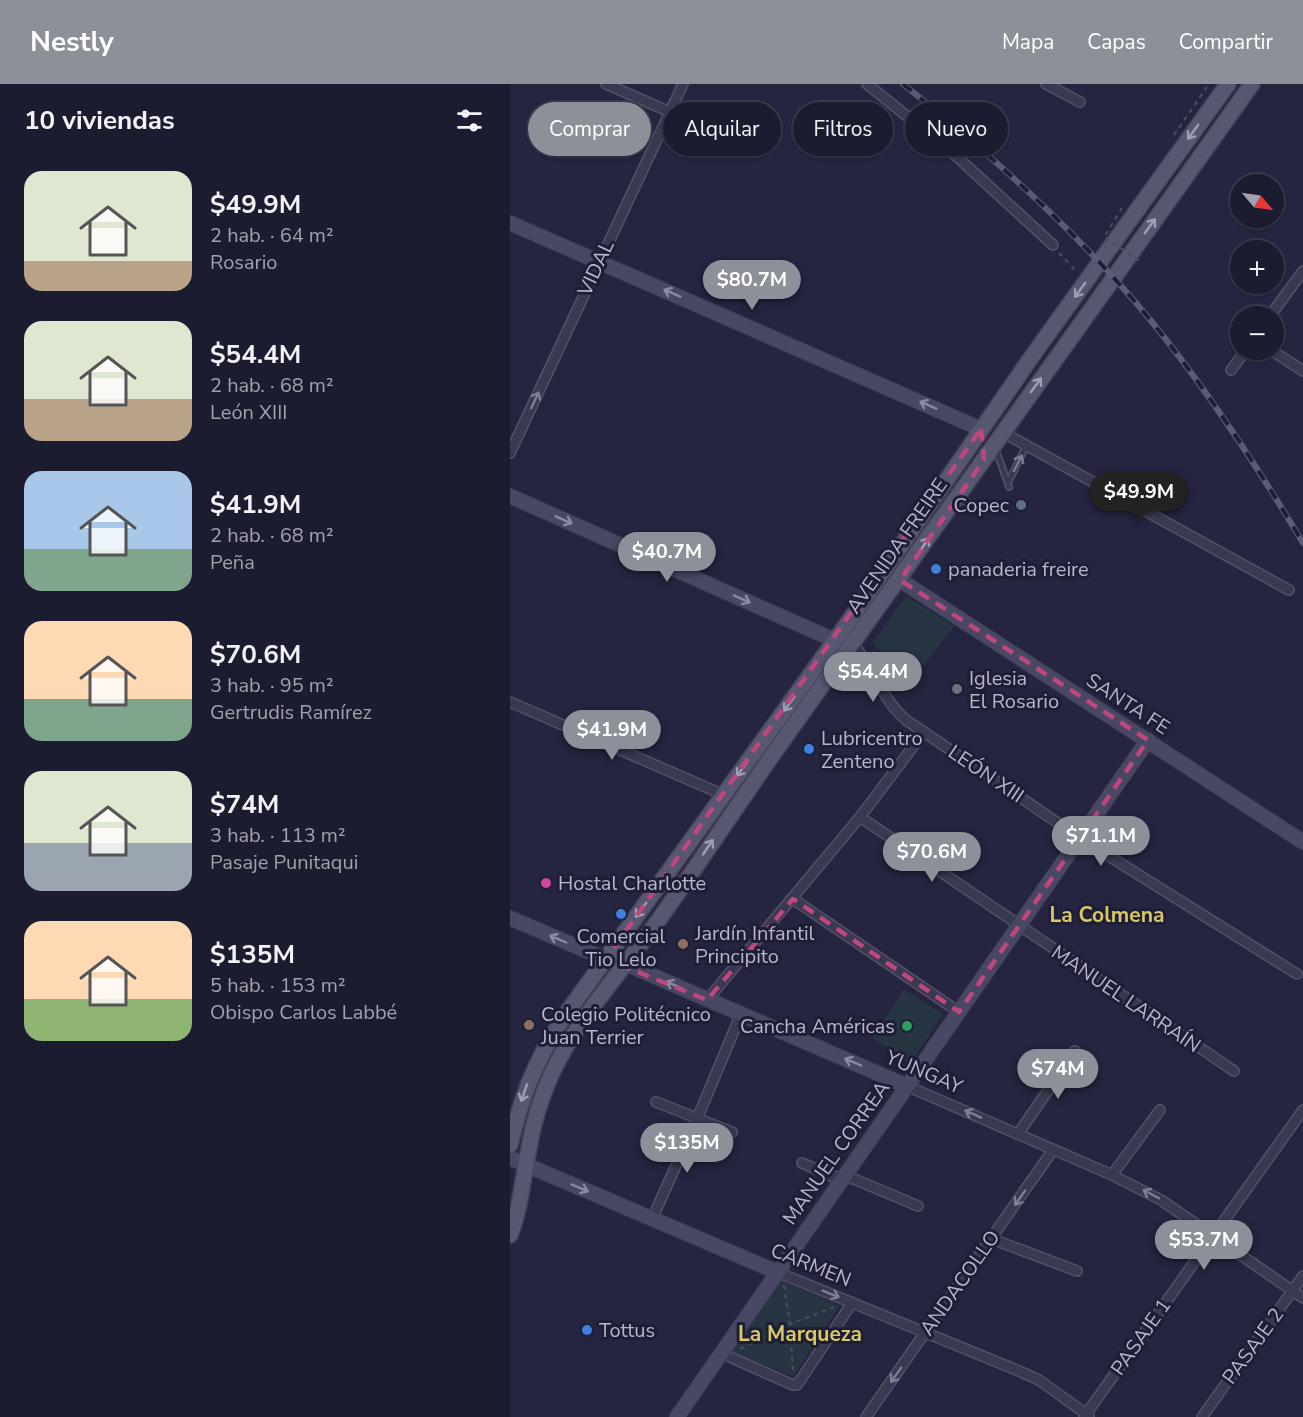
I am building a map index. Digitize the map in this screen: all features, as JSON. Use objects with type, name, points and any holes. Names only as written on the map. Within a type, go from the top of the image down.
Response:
[{"type":"main road","name":"AVENIDA FREIRE","points":[[510,1144],[521,1103],[538,1057],[561,1021],[835,640],[981,429],[1228,84]]},
{"type":"main road","name":"AVENIDA FREIRE","points":[[510,1235],[520,1204],[533,1130],[552,1074],[570,1041],[1252,84]]},
{"type":"main road","points":[[981,429],[985,443],[984,460]]},
{"type":"main road","points":[[899,549],[900,580]]},
{"type":"street","points":[[606,84],[663,109]]},
{"type":"street","name":"VIDAL","points":[[675,102],[683,84]]},
{"type":"street","points":[[867,84],[954,154],[1053,245]]},
{"type":"street","points":[[1046,84],[1080,102]]},
{"type":"street","name":"VIDAL","points":[[510,453],[663,127]]},
{"type":"street","points":[[510,222],[981,429]]},
{"type":"street","points":[[1277,306],[1303,271]]},
{"type":"street","points":[[1284,359],[1303,371]]},
{"type":"street","points":[[1231,370],[1238,360]]},
{"type":"street","points":[[998,439],[1027,446],[1289,590]]},
{"type":"street","points":[[510,496],[835,640],[853,644]]},
{"type":"street","name":"SANTA FE","points":[[900,580],[1303,842]]},
{"type":"street","name":"LEÓN XIII","points":[[853,644],[864,656],[892,707],[924,732],[1080,838],[1297,974]]},
{"type":"street","points":[[510,702],[724,795]]},
{"type":"street","points":[[707,1000],[860,817],[924,732]]},
{"type":"street","name":"MANUEL CORREA","points":[[677,1417],[721,1353],[783,1278],[843,1179],[1148,740]]},
{"type":"street","name":"MANUEL LARRAÍN","points":[[860,817],[1234,1071]]},
{"type":"street","points":[[793,898],[959,1012]]},
{"type":"street","name":"YUNGAY","points":[[510,918],[606,959],[626,964],[1112,1175],[1161,1200],[1303,1299]]},
{"type":"street","points":[[652,1219],[741,1014]]},
{"type":"street","points":[[1018,1134],[1075,1051]]},
{"type":"street","points":[[656,1102],[732,1132]]},
{"type":"street","points":[[1112,1175],[1160,1110]]},
{"type":"street","name":"PASAJE 1","points":[[1087,1416],[1303,1110]]},
{"type":"street","name":"ANDACOLLO","points":[[871,1416],[925,1332],[1053,1150]]},
{"type":"street","name":"CARMEN","points":[[510,1158],[783,1278],[925,1332],[1039,1380],[1087,1416]]},
{"type":"street","points":[[802,1163],[831,1176],[854,1179],[918,1206]]},
{"type":"street","points":[[992,1239],[1077,1271]]},
{"type":"street","name":"PASAJE 2","points":[[1202,1417],[1303,1276]]},
{"type":"street","points":[[721,1353],[797,1385],[852,1303]]},
{"type":"lane","points":[[998,439],[1009,484],[1027,446]]},
{"type":"lane","points":[[955,500],[988,507],[998,505]]},
{"type":"path","points":[[1122,208],[1104,237],[1141,262]]},
{"type":"path","points":[[1053,245],[1086,282]]},
{"type":"path","points":[[783,1278],[794,1289]]},
{"type":"path","points":[[777,1294],[783,1278]]},
{"type":"path","points":[[783,1278],[790,1324],[793,1375]]},
{"type":"path","points":[[825,1302],[835,1306]]},
{"type":"path","points":[[738,1350],[790,1324],[835,1306]]},
{"type":"path","points":[[829,1316],[835,1306]]},
{"type":"path","points":[[738,1350],[744,1341]]},
{"type":"path","points":[[738,1350],[747,1354]]},
{"type":"path","points":[[793,1375],[799,1365]]},
{"type":"path","points":[[784,1371],[793,1375]]},
{"type":"highlighted area","points":[[981,429],[984,460],[900,580],[1148,740],[959,1012],[793,899],[707,1000],[606,959],[616,944]]},
{"type":"shaded area","points":[[906,596],[954,626],[910,683],[899,678],[873,642]]},
{"type":"shaded area","name":"Cancha Américas","points":[[904,989],[943,1014],[910,1064],[872,1038]]},
{"type":"shaded area","points":[[781,1280],[840,1305],[793,1377],[732,1352]]},
{"type":"railway","points":[[903,84],[1002,167],[1065,227],[1124,289],[1173,348],[1212,402],[1250,457],[1303,543]]},
{"type":"place","name":"Copec","points":[[1021,505]]},
{"type":"place","name":"panaderia freire","points":[[936,569]]},
{"type":"place","name":"Iglesia El Rosario","points":[[957,689]]},
{"type":"place","name":"Lubricentro Zenteno","points":[[809,749]]},
{"type":"place","name":"Hostal Charlotte","points":[[546,883]]},
{"type":"place","name":"Comercial Tio Lelo","points":[[621,914]]},
{"type":"place","name":"Jardín Infantil Principito","points":[[683,944]]},
{"type":"place","name":"Colegio Politécnico Juan Terrier","points":[[529,1025]]},
{"type":"place","name":"Cancha Américas","points":[[907,1026]]},
{"type":"place","name":"Tottus","points":[[587,1330]]},
{"type":"district","name":"La Colmena","points":[[1107,915]]},
{"type":"district","name":"La Marqueza","points":[[800,1334]]}]
